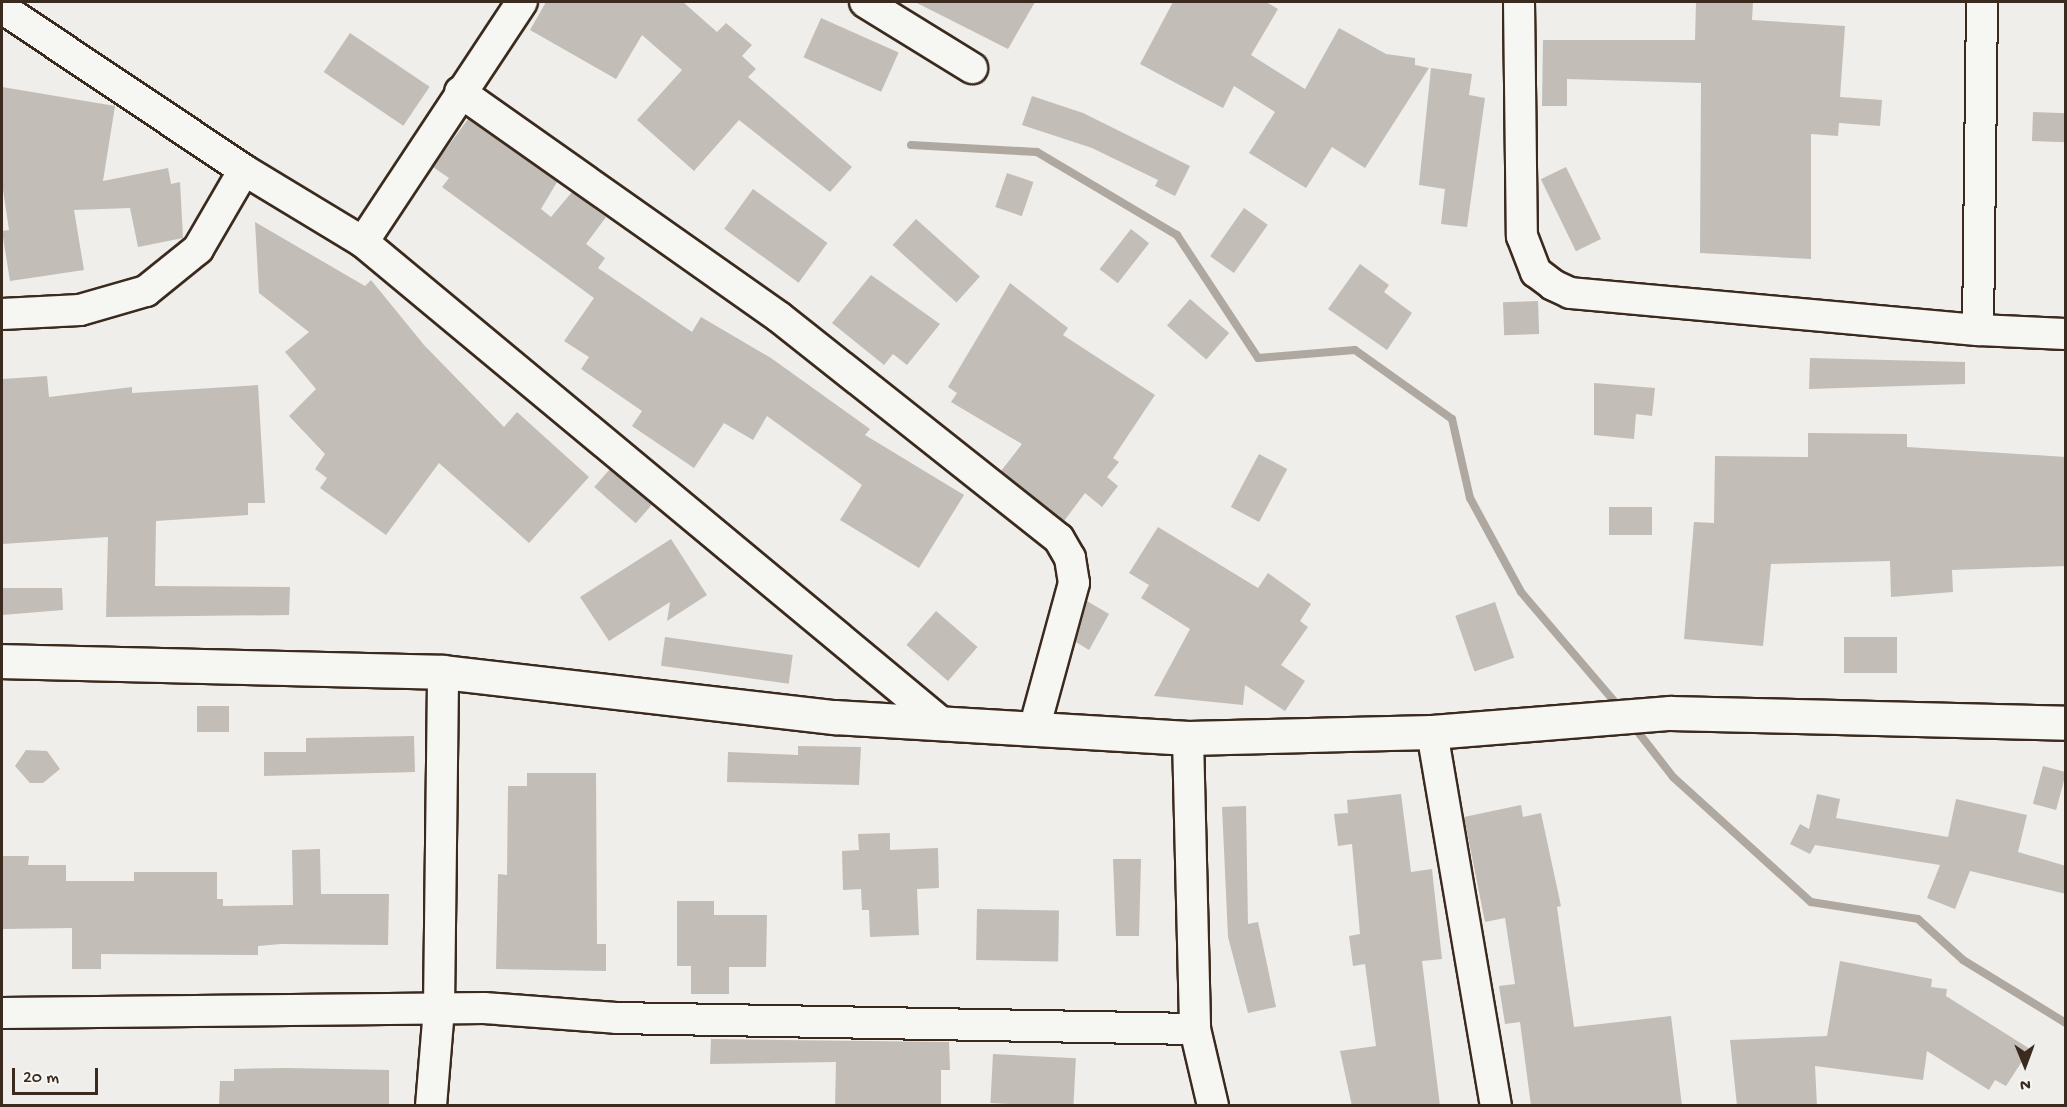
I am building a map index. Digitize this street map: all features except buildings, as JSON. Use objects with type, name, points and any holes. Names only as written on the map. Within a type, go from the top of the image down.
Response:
[{"type":"street","points":[[363,242],[460,92],[522,2]]},
{"type":"street","points":[[865,2],[972,68]]},
{"type":"street","points":[[1519,2],[1522,236],[1536,272],[1553,285],[1570,292],[1978,330],[2066,334]]},
{"type":"street","points":[[1978,330],[1982,2]]},
{"type":"street","points":[[2,8],[244,170],[363,242],[943,724]]},
{"type":"street","points":[[460,92],[779,317],[1059,539],[1070,558],[1074,584],[1034,729]]},
{"type":"street","points":[[2,314],[80,310],[146,291],[198,249],[244,170]]},
{"type":"street","points":[[2,661],[443,672],[943,724],[1188,738],[1432,732],[1670,713],[2066,723]]},
{"type":"street","points":[[431,1106],[439,1008],[443,672]]},
{"type":"street","points":[[1432,732],[1496,1106]]},
{"type":"street","points":[[1188,738],[1195,1029],[1213,1106]]},
{"type":"street","points":[[2,1013],[439,1008],[616,1018],[1195,1029]]},
{"type":"waterway","points":[[911,145],[1037,152],[1177,235],[1258,358],[1355,350],[1452,419],[1470,498],[1521,592],[1620,708]]},
{"type":"waterway","points":[[1631,723],[1673,777],[1811,902],[1918,919],[1963,960],[2066,1023]]}]
